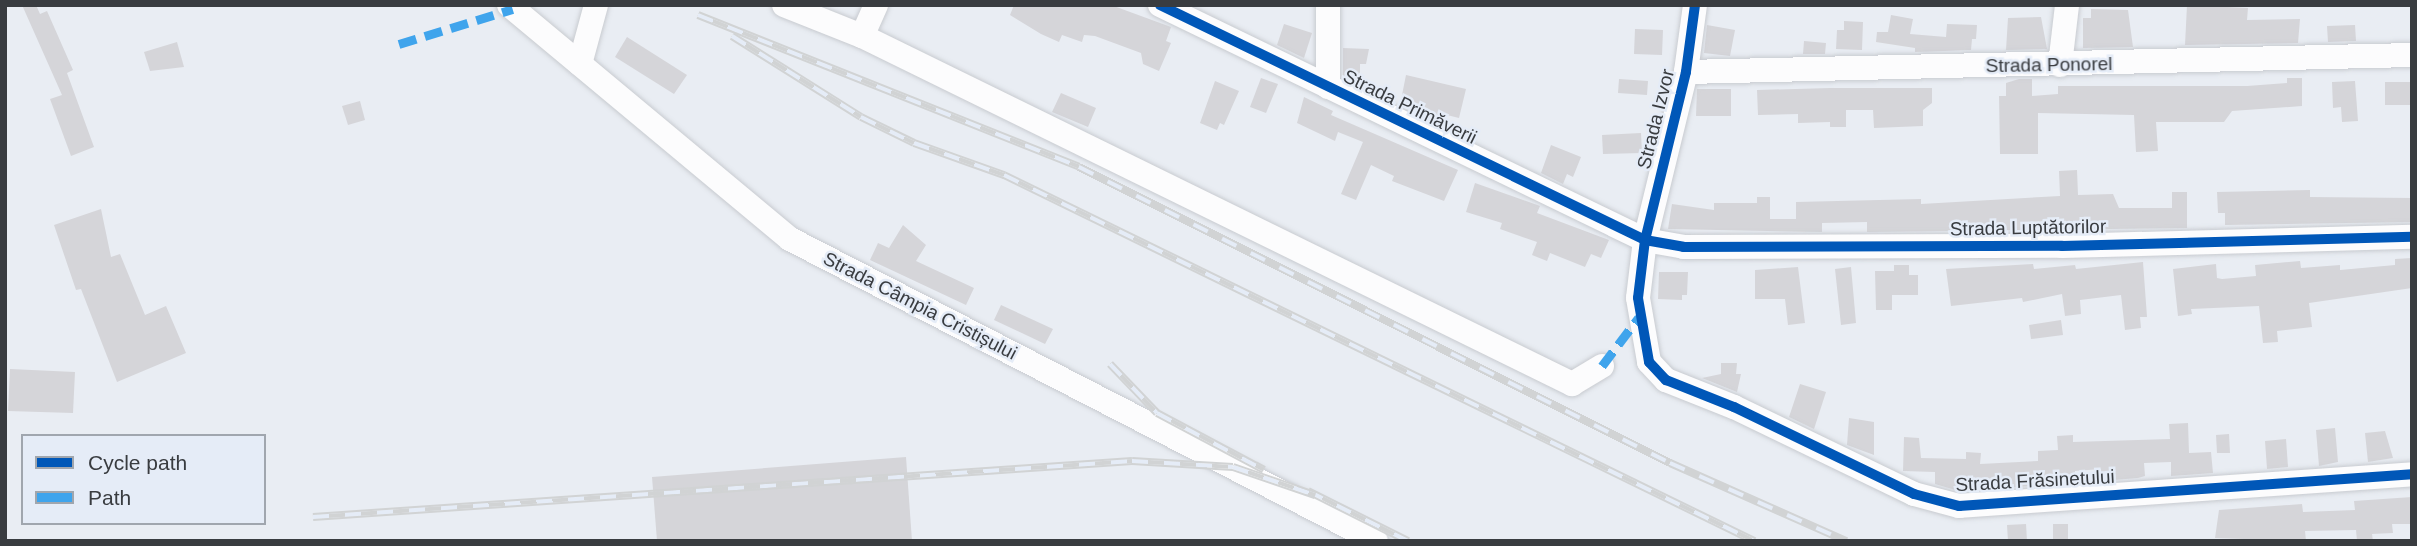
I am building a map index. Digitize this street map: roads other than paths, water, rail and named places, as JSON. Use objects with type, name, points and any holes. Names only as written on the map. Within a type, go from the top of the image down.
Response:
[{"type":"street","name":"Strada Câmpia Cristișului","points":[[509,5],[790,239],[1376,541]]},
{"type":"street","points":[[580,64],[596,5]]},
{"type":"street","points":[[784,5],[862,36],[1572,384],[1602,366]]},
{"type":"street","points":[[862,36],[876,5]]},
{"type":"street","name":"Strada Primăverii","points":[[1160,5],[1645,240]]},
{"type":"street","points":[[1328,5],[1328,87]]},
{"type":"street","name":"Strada Izvor","points":[[1645,240],[1686,72],[1695,5]]},
{"type":"street","points":[[2060,65],[2067,5]]},
{"type":"street","name":"Strada Ponorel","points":[[1686,72],[2412,55]]},
{"type":"street","name":"Strada Luptătorilor","points":[[1645,240],[1683,247],[2062,246],[2412,237]]},
{"type":"street","name":"Strada Frăsinetului","points":[[1645,240],[1638,298],[1642,338],[1649,362],[1666,380],[1734,407],[1914,494],[1959,506],[2412,474]]},
{"type":"railway","points":[[698,15],[1079,167],[1670,463],[1846,541]]},
{"type":"railway","points":[[732,36],[861,117],[914,143],[1004,175],[1754,541]]},
{"type":"railway","points":[[1110,364],[1157,413],[1264,470]]},
{"type":"railway","points":[[313,517],[1132,461],[1233,467],[1315,495]]},
{"type":"railway","points":[[1308,491],[1408,541]]}]
